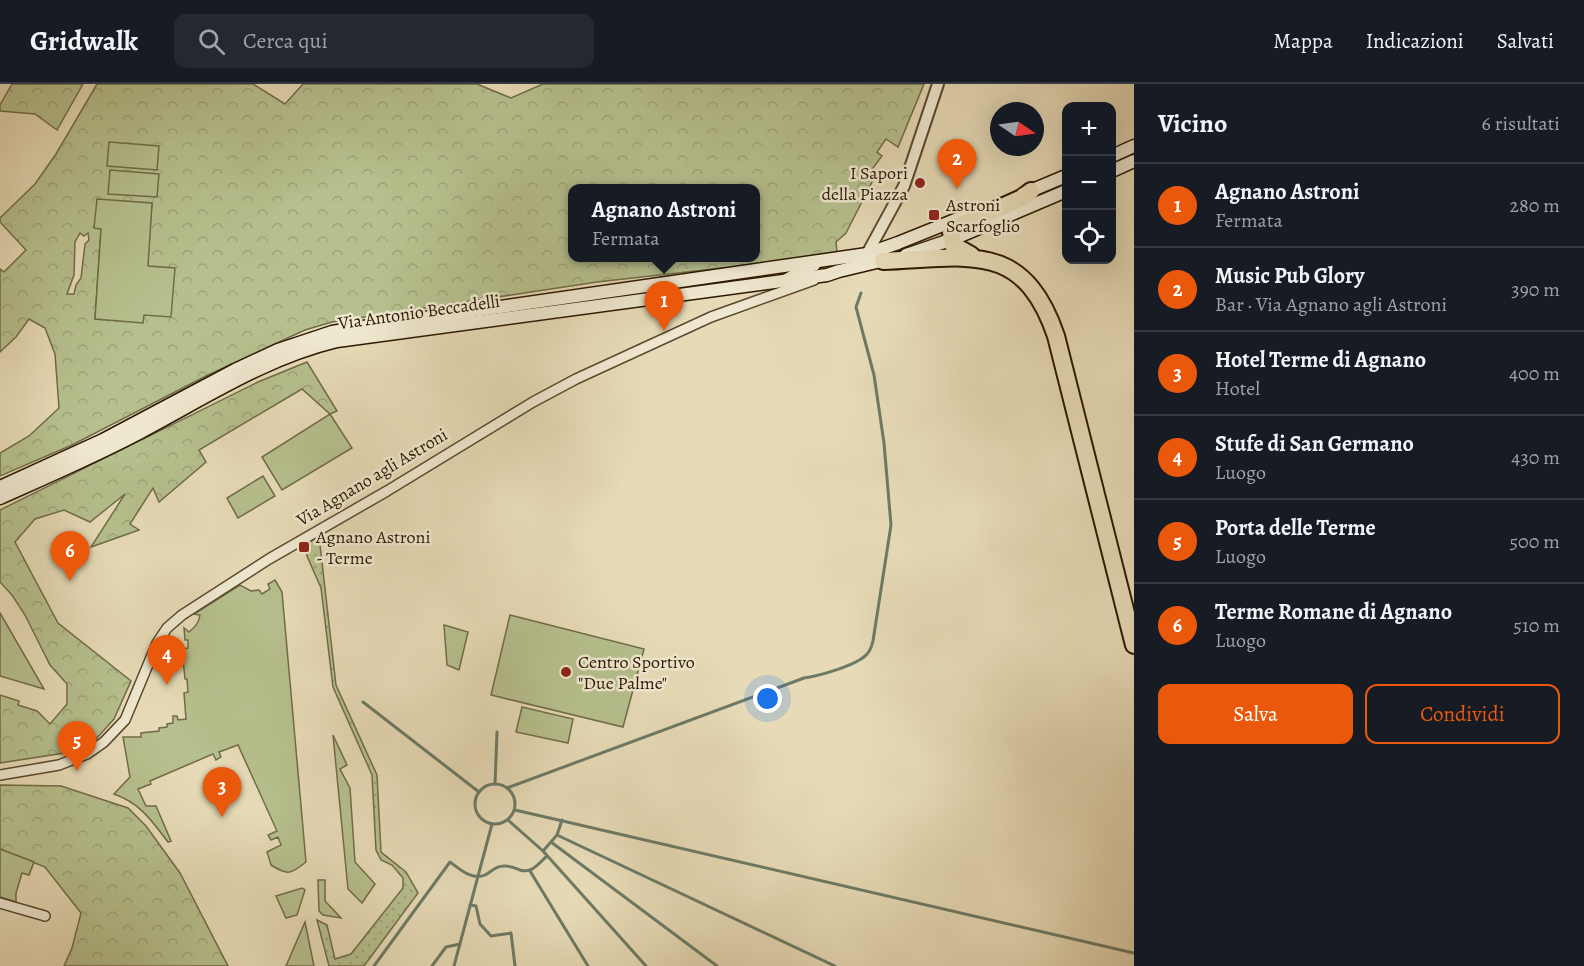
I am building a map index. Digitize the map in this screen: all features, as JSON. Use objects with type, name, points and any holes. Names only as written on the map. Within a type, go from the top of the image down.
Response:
[{"type":"highway","points":[[1031,190],[1022,198],[955,228],[951,232],[951,240],[956,248],[978,258],[998,263],[1017,273],[1036,293],[1050,319],[1134,645]]},
{"type":"highway","points":[[874,261],[947,257],[978,258]]},
{"type":"main road","points":[[1116,154],[1134,146]]},
{"type":"main road","points":[[1116,169],[1134,161]]},
{"type":"main road","points":[[874,261],[898,243],[1062,178]]},
{"type":"main road","points":[[874,261],[951,240],[1062,193]]},
{"type":"main road","name":"Via Antonio Beccadelli","points":[[0,487],[103,440],[261,357],[314,337],[367,326],[832,260],[874,261]]},
{"type":"main road","name":"Via Antonio Beccadelli","points":[[0,498],[137,434],[259,368],[319,345],[827,275],[874,261]]},
{"type":"street","points":[[874,261],[882,227],[906,181],[938,84]]},
{"type":"street","points":[[882,227],[883,236],[887,241],[898,243]]},
{"type":"street","points":[[755,300],[801,270],[832,260]]},
{"type":"street","name":"Via Agnano agli Astroni","points":[[0,775],[59,765],[87,754],[104,742],[124,720],[157,643],[167,628],[182,615],[269,559],[551,392],[668,335],[755,300],[827,275]]},
{"type":"street","points":[[0,903],[45,916]]},
{"type":"green space","points":[[12,84],[83,84],[57,130],[35,114],[0,111],[0,105]]},
{"type":"green space","points":[[97,84],[253,84],[285,104],[303,84],[477,84],[511,98],[543,84],[924,84],[898,147],[886,139],[877,152],[882,156],[867,176],[873,180],[846,233],[836,242],[837,252],[749,265],[597,282],[332,322],[305,330],[208,375],[72,445],[0,476],[0,453],[29,436],[59,408],[55,354],[45,328],[29,319],[16,337],[0,352],[0,269],[4,272],[26,250],[0,222],[0,218],[35,184],[56,154]],"holes":[[[152,203],[143,322],[95,319],[101,229]],[[80,233],[84,236],[88,233],[89,240],[85,244],[81,278],[74,294],[67,294],[74,275],[75,242]]]},
{"type":"green space","points":[[109,142],[159,146],[157,170],[107,166]]},
{"type":"green space","points":[[110,170],[159,174],[157,197],[108,194]]},
{"type":"green space","points":[[97,199],[152,203],[148,266],[175,268],[171,317],[144,315],[143,323],[95,319],[101,229],[94,228]]},
{"type":"green space","points":[[307,362],[337,411],[330,414],[302,389],[199,450],[206,462],[159,502],[153,488],[130,524],[139,530],[91,547],[125,494],[90,522],[64,510],[35,519],[15,542],[58,623],[131,681],[114,719],[96,739],[71,752],[0,763],[0,695],[19,701],[18,705],[37,711],[50,724],[67,704],[67,684],[50,665],[25,615],[0,582],[0,510],[258,382]]},
{"type":"green space","points":[[330,414],[352,448],[282,490],[262,457]]},
{"type":"green space","points":[[263,476],[275,496],[238,518],[227,498]]},
{"type":"green space","points":[[316,538],[320,545],[336,685],[377,775],[381,852],[406,872],[418,893],[364,966],[329,966],[317,920],[327,925],[335,959],[351,954],[403,888],[403,878],[392,865],[381,860],[376,850],[372,775],[333,687],[321,588],[307,556],[305,545]]},
{"type":"green space","points":[[275,580],[282,592],[306,862],[289,872],[271,865],[267,852],[281,845],[278,837],[271,840],[268,835],[277,831],[238,745],[219,752],[221,757],[216,760],[213,754],[150,781],[151,784],[138,789],[146,806],[156,806],[171,841],[168,842],[151,820],[131,802],[114,794],[130,777],[123,737],[141,737],[141,733],[159,731],[159,728],[173,723],[173,716],[177,716],[178,720],[186,719],[184,693],[188,692],[182,649],[188,648],[184,628],[189,632],[199,620],[200,615],[194,614],[240,585],[251,591],[259,590],[262,594],[270,589],[268,584]]},
{"type":"green space","points":[[0,613],[44,689],[0,676]]},
{"type":"green space","points":[[510,615],[644,649],[623,727],[491,695]]},
{"type":"green space","points":[[444,625],[468,632],[459,670],[447,665]]},
{"type":"green space","points":[[522,707],[573,719],[568,743],[516,732]]},
{"type":"green space","points":[[333,735],[347,765],[340,769],[350,788],[355,862],[375,884],[362,903],[348,889]]},
{"type":"green space","points":[[0,785],[61,786],[128,808],[146,826],[180,873],[228,966],[64,966],[72,948],[81,913],[45,867],[0,849]]},
{"type":"green space","points":[[0,849],[34,862],[29,875],[22,873],[16,893],[16,902],[0,897]]},
{"type":"green space","points":[[318,880],[325,880],[325,901],[341,918],[323,915],[319,911]]},
{"type":"green space","points":[[302,888],[305,890],[297,915],[286,918],[276,896]]},
{"type":"green space","points":[[305,922],[314,966],[286,966]]},
{"type":"waterway","points":[[507,788],[804,678],[847,666],[868,653],[873,641],[891,525],[884,443],[874,375],[856,307],[861,293]]},
{"type":"waterway","points":[[363,702],[479,792]]},
{"type":"waterway","points":[[495,784],[497,732]]},
{"type":"waterway","points":[[495,784],[509,790],[515,804],[509,818],[495,824],[481,818],[475,804],[481,790],[495,784]]},
{"type":"waterway","points":[[515,810],[1134,953]]},
{"type":"waterway","points":[[508,820],[543,851],[646,966]]},
{"type":"waterway","points":[[543,851],[557,835],[562,820]]},
{"type":"waterway","points":[[454,966],[492,824]]},
{"type":"waterway","points":[[557,835],[835,966]]},
{"type":"waterway","points":[[551,842],[717,966]]},
{"type":"waterway","points":[[374,966],[450,862],[466,873],[480,876],[503,866],[528,870],[547,856]]},
{"type":"waterway","points":[[530,871],[588,966]]},
{"type":"waterway","points":[[470,905],[476,906],[480,924],[491,936],[511,933],[515,966]]},
{"type":"waterway","points":[[432,966],[446,947],[460,944]]},
{"type":"place","name":"I Sapori della Piazza","points":[[920,183]]},
{"type":"place","name":"Music Pub Glory","points":[[957,189]]},
{"type":"place","name":"Astroni Scarfoglio","points":[[934,215]]},
{"type":"place","name":"Agnano Astroni","points":[[664,331]]},
{"type":"place","name":"Agnano Astroni - Terme","points":[[304,547]]},
{"type":"place","name":"Terme Romane di Agnano","points":[[70,581]]},
{"type":"place","name":"Centro Sportivo \"Due Palme\"","points":[[566,672]]},
{"type":"place","name":"Stufe di San Germano","points":[[167,685]]},
{"type":"place","name":"Porta delle Terme","points":[[77,771]]},
{"type":"place","name":"Hotel Terme di Agnano","points":[[222,817]]}]
